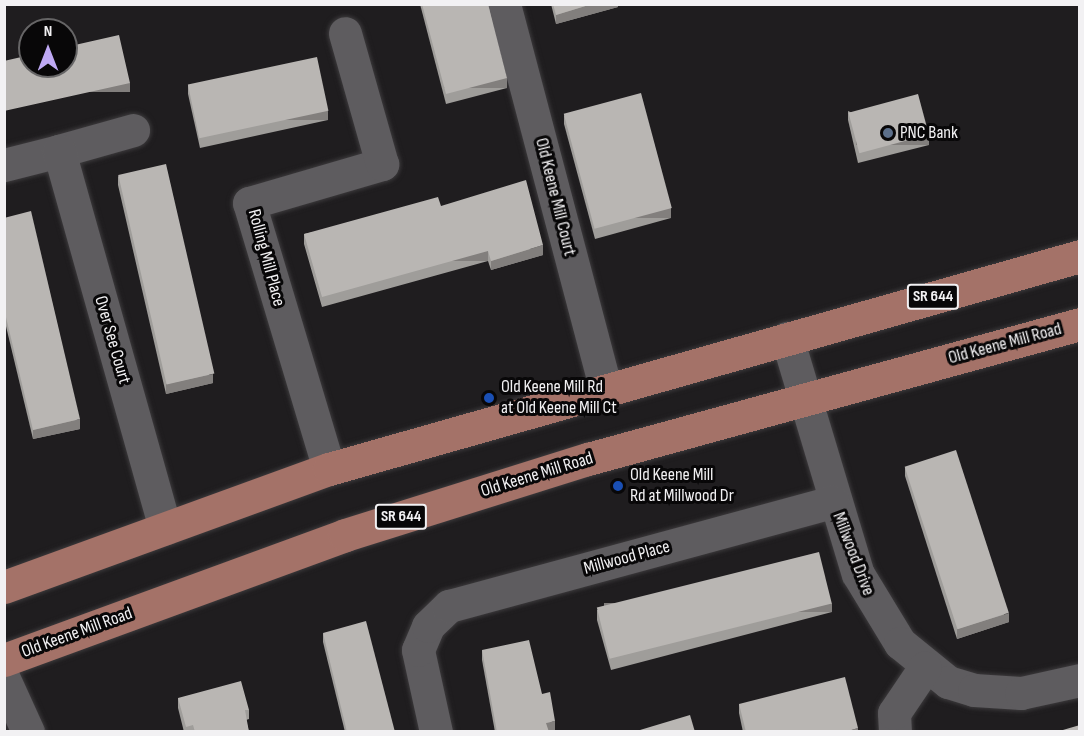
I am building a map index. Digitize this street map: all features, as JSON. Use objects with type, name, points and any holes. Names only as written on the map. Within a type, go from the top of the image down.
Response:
[{"type":"main road","name":"SR 644","points":[[4,586],[329,469],[1080,256]]},
{"type":"main road","name":"Old Keene Mill Road","points":[[4,660],[345,534],[806,399],[1080,324]]},
{"type":"street","name":"Old Keene Mill Court","points":[[504,4],[606,391]]},
{"type":"street","name":"Rolling Mill Place","points":[[329,469],[249,203],[382,164],[345,33]]},
{"type":"street","points":[[4,165],[133,130]]},
{"type":"street","name":"Over See Court","points":[[59,151],[165,528]]},
{"type":"street","name":"Millwood Drive","points":[[787,338],[806,399],[833,502],[874,609],[925,667],[974,690],[1021,693],[1080,680]]},
{"type":"street","name":"Millwood Place","points":[[436,732],[419,665],[418,650],[428,626],[449,606],[833,502]]},
{"type":"street","points":[[895,732],[894,713],[925,667]]},
{"type":"street","points":[[4,679],[28,732]]},
{"type":"building","points":[[422,4],[488,4],[507,78],[446,94]]},
{"type":"building","points":[[553,4],[592,4],[556,15]]},
{"type":"building","points":[[119,35],[130,83],[4,111],[4,61],[18,58],[18,78],[78,78],[78,44]]},
{"type":"building","points":[[317,57],[328,111],[199,138],[188,84]]},
{"type":"building","points":[[641,93],[672,208],[595,229],[564,114]]},
{"type":"building","name":"PNC Bank","points":[[918,94],[929,135],[859,153],[848,113]]},
{"type":"building","points":[[166,164],[214,373],[167,385],[118,175]]},
{"type":"building","points":[[526,180],[543,245],[491,261],[488,251],[322,297],[304,234],[438,197],[441,206]]},
{"type":"building","points":[[31,211],[80,419],[33,430],[4,309],[4,218]]},
{"type":"building","points":[[956,450],[1009,613],[957,629],[905,467]]},
{"type":"building","points":[[819,552],[832,603],[610,659],[597,607]]},
{"type":"building","points":[[366,621],[395,732],[347,732],[323,633]]},
{"type":"building","points":[[529,640],[542,694],[550,692],[555,721],[546,723],[549,732],[497,732],[482,650]]},
{"type":"building","points":[[845,677],[858,728],[845,732],[746,732],[739,704]]},
{"type":"building","points":[[241,681],[249,710],[245,710],[249,732],[195,732],[193,725],[186,727],[178,698]]},
{"type":"building","points":[[690,715],[695,732],[641,732],[640,730]]},
{"type":"building","points":[[1080,725],[1080,732],[1056,732]]},
{"type":"place","name":"PNC Bank","points":[[888,133]]},
{"type":"place","name":"Old Keene Mill Rd at Old Keene Mill Ct","points":[[489,398]]},
{"type":"place","name":"Old Keene Mill Rd at Millwood Dr","points":[[618,486]]}]
